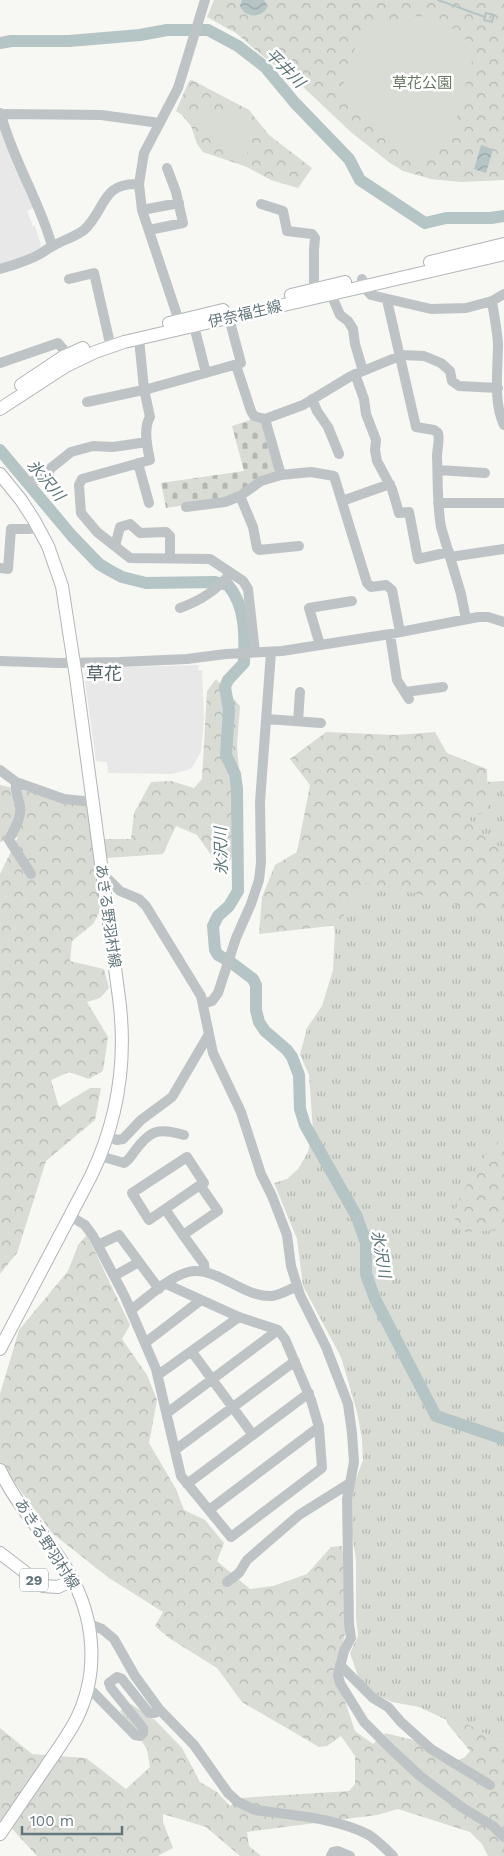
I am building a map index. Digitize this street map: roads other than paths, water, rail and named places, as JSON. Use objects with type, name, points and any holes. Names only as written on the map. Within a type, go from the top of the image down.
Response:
[{"type":"main road","name":"伊奈福生線","points":[[0,399],[68,355],[109,339],[229,318],[331,294],[363,283],[504,244]]},
{"type":"main road","name":"伊奈福生線","points":[[0,409],[66,366],[95,352],[139,338],[314,289],[363,283],[504,254]]},
{"type":"main road","name":"あきる野羽村線","points":[[0,474],[21,500],[38,527],[48,546],[62,586],[103,874],[120,1003],[122,1033],[120,1084],[100,1156],[0,1349]]},
{"type":"main road","name":"あきる野羽村線","points":[[0,1470],[8,1487],[64,1564],[73,1580],[85,1607],[90,1630],[92,1664],[90,1679],[71,1730],[0,1834]]},
{"type":"main road","name":"29","points":[[0,1553],[43,1586],[58,1587],[73,1580]]},
{"type":"street","points":[[205,0],[174,97],[144,153],[139,184],[142,210],[149,230],[185,325],[206,373]]},
{"type":"street","points":[[52,246],[46,223],[7,136],[2,114],[101,115],[160,123]]},
{"type":"street","points":[[149,230],[183,223],[179,203],[167,168]]},
{"type":"street","points":[[0,269],[27,260],[83,230],[113,190],[123,184],[139,184]]},
{"type":"street","points":[[142,210],[179,203]]},
{"type":"street","points":[[261,204],[283,211],[286,231],[312,234],[315,238],[314,289]]},
{"type":"street","points":[[68,279],[98,272],[109,339]]},
{"type":"street","points":[[363,283],[370,295],[431,309],[452,310],[466,308],[492,301],[504,294]]},
{"type":"street","points":[[331,294],[340,315],[353,329],[366,414],[376,440],[377,461],[390,484],[399,513],[409,512],[418,558],[504,549]]},
{"type":"street","points":[[387,300],[416,427],[434,430],[438,433],[438,503],[441,527],[461,594],[466,619]]},
{"type":"street","points":[[492,301],[497,336],[498,388],[504,424]]},
{"type":"street","points":[[87,402],[144,390],[241,363],[229,318]]},
{"type":"street","points":[[139,338],[144,390],[150,417],[146,423],[150,460],[82,479],[79,485],[81,513],[97,532],[130,558],[210,559],[228,576],[243,581],[248,589],[248,653]]},
{"type":"street","points":[[0,364],[58,343],[68,355]]},
{"type":"street","points":[[236,365],[251,411],[254,416],[265,419],[289,411],[359,372],[399,356],[424,356],[441,362],[450,370],[452,381],[459,386],[498,388]]},
{"type":"street","points":[[312,399],[317,412],[328,427],[339,454]]},
{"type":"street","points":[[265,419],[281,475]]},
{"type":"street","points":[[33,481],[46,476],[52,468],[71,452],[93,446],[113,447],[147,442]]},
{"type":"street","points":[[138,463],[149,503]]},
{"type":"street","points":[[438,470],[485,473]]},
{"type":"street","points":[[186,507],[225,502],[240,496],[262,481],[281,475],[311,472],[334,476],[367,583],[371,586],[386,585],[392,590],[397,680],[407,696],[443,687]]},
{"type":"street","points":[[342,501],[390,484]]},
{"type":"street","points":[[240,496],[254,527],[257,548],[259,550],[300,546]]},
{"type":"street","points":[[438,503],[504,504]]},
{"type":"street","points":[[115,546],[120,528],[130,524],[140,532],[166,532],[170,536],[170,558]]},
{"type":"street","points":[[0,568],[8,569],[11,529],[38,527]]},
{"type":"street","points":[[180,608],[214,590],[228,576]]},
{"type":"street","points":[[320,645],[309,608],[352,602]]},
{"type":"street","points":[[0,661],[74,663],[187,659],[271,652],[320,645],[466,619],[488,617],[504,621]]},
{"type":"street","points":[[203,1004],[212,1000],[218,993],[259,880],[261,863],[260,802],[271,652]]},
{"type":"street","points":[[298,721],[300,692]]},
{"type":"street","points":[[267,719],[321,723]]},
{"type":"street","points":[[0,770],[16,782],[64,799],[93,802]]},
{"type":"street","points":[[16,782],[20,819],[9,840],[31,874]]},
{"type":"street","points":[[103,874],[120,891],[139,899],[146,906],[201,996],[213,1053],[241,1112],[260,1174],[272,1196],[286,1235],[291,1266],[297,1286],[326,1347],[348,1404],[354,1462],[347,1499],[346,1528],[351,1638],[344,1651],[340,1665],[338,1675],[340,1683],[364,1722],[392,1750],[420,1776],[463,1808],[494,1826],[504,1837]]},
{"type":"street","points":[[107,1136],[117,1140],[123,1139],[141,1120],[172,1097],[209,1034]]},
{"type":"street","points":[[100,1156],[124,1163],[128,1161],[151,1134],[164,1130],[184,1135]]},
{"type":"street","points":[[187,1157],[204,1183],[200,1185],[149,1220],[132,1193],[187,1157]]},
{"type":"street","points":[[183,1235],[208,1223],[218,1211],[200,1185]]},
{"type":"street","points":[[165,1209],[204,1264],[204,1272]]},
{"type":"street","points":[[70,1216],[85,1225],[98,1245],[145,1343],[158,1376],[181,1476],[230,1537],[322,1468],[319,1427],[309,1393],[286,1339],[278,1330],[239,1317],[202,1300],[162,1287],[119,1235],[98,1245]]},
{"type":"street","points":[[114,1276],[140,1262]]},
{"type":"street","points":[[130,1310],[175,1277],[190,1271],[204,1272],[254,1294],[263,1296],[273,1296],[297,1286]]},
{"type":"street","points":[[145,1343],[202,1300]]},
{"type":"street","points":[[158,1376],[239,1317]]},
{"type":"street","points":[[167,1413],[278,1330]]},
{"type":"street","points":[[192,1352],[253,1435]]},
{"type":"street","points":[[175,1450],[295,1361]]},
{"type":"street","points":[[187,1484],[309,1393]]},
{"type":"street","points":[[209,1510],[319,1427]]},
{"type":"street","points":[[227,1582],[239,1573],[247,1560],[299,1515],[350,1484]]},
{"type":"street","points":[[90,1630],[102,1629],[114,1639],[135,1676],[159,1709],[194,1745],[222,1786],[238,1802],[255,1810],[334,1823],[360,1831],[376,1840],[392,1856]]},
{"type":"street","points":[[340,1665],[373,1698],[388,1707],[401,1722],[431,1749],[490,1785]]},
{"type":"street","points":[[93,1692],[135,1735],[140,1736],[143,1733],[143,1728],[109,1683],[117,1677],[122,1679],[149,1713],[155,1713],[159,1709]]},
{"type":"street","points":[[331,1856],[333,1852],[338,1851],[350,1856]]},
{"type":"water","points":[[242,0],[264,0],[268,6],[258,15],[249,15],[240,6]]},
{"type":"water","points":[[481,145],[493,149],[486,173],[474,169]]},
{"type":"waterway","points":[[438,0],[485,17]]},
{"type":"waterway","points":[[486,13],[494,15],[492,22],[484,20],[486,13]]},
{"type":"waterway","name":"平井川","points":[[0,43],[11,41],[69,41],[140,35],[167,30],[208,30],[238,46],[265,67],[295,103],[349,159],[360,180],[425,223],[446,218],[491,218],[504,216]]},
{"type":"waterway","name":"氷沢川","points":[[0,450],[72,536],[99,564],[122,577],[146,583],[215,582],[228,585],[234,593],[243,622],[244,663],[228,680],[225,687],[229,710],[226,755],[235,774],[237,789],[238,891],[229,906],[218,916],[213,926],[215,950],[218,955],[253,979],[256,985],[256,1010],[259,1022],[265,1031],[287,1050],[292,1057],[299,1075],[300,1109],[305,1125],[357,1217],[366,1243],[366,1274],[375,1299],[436,1416],[504,1439]]},
{"type":"district","name":"草花","points":[[104,673]]},
{"type":"park label","name":"草花公園","points":[[422,83]]}]
